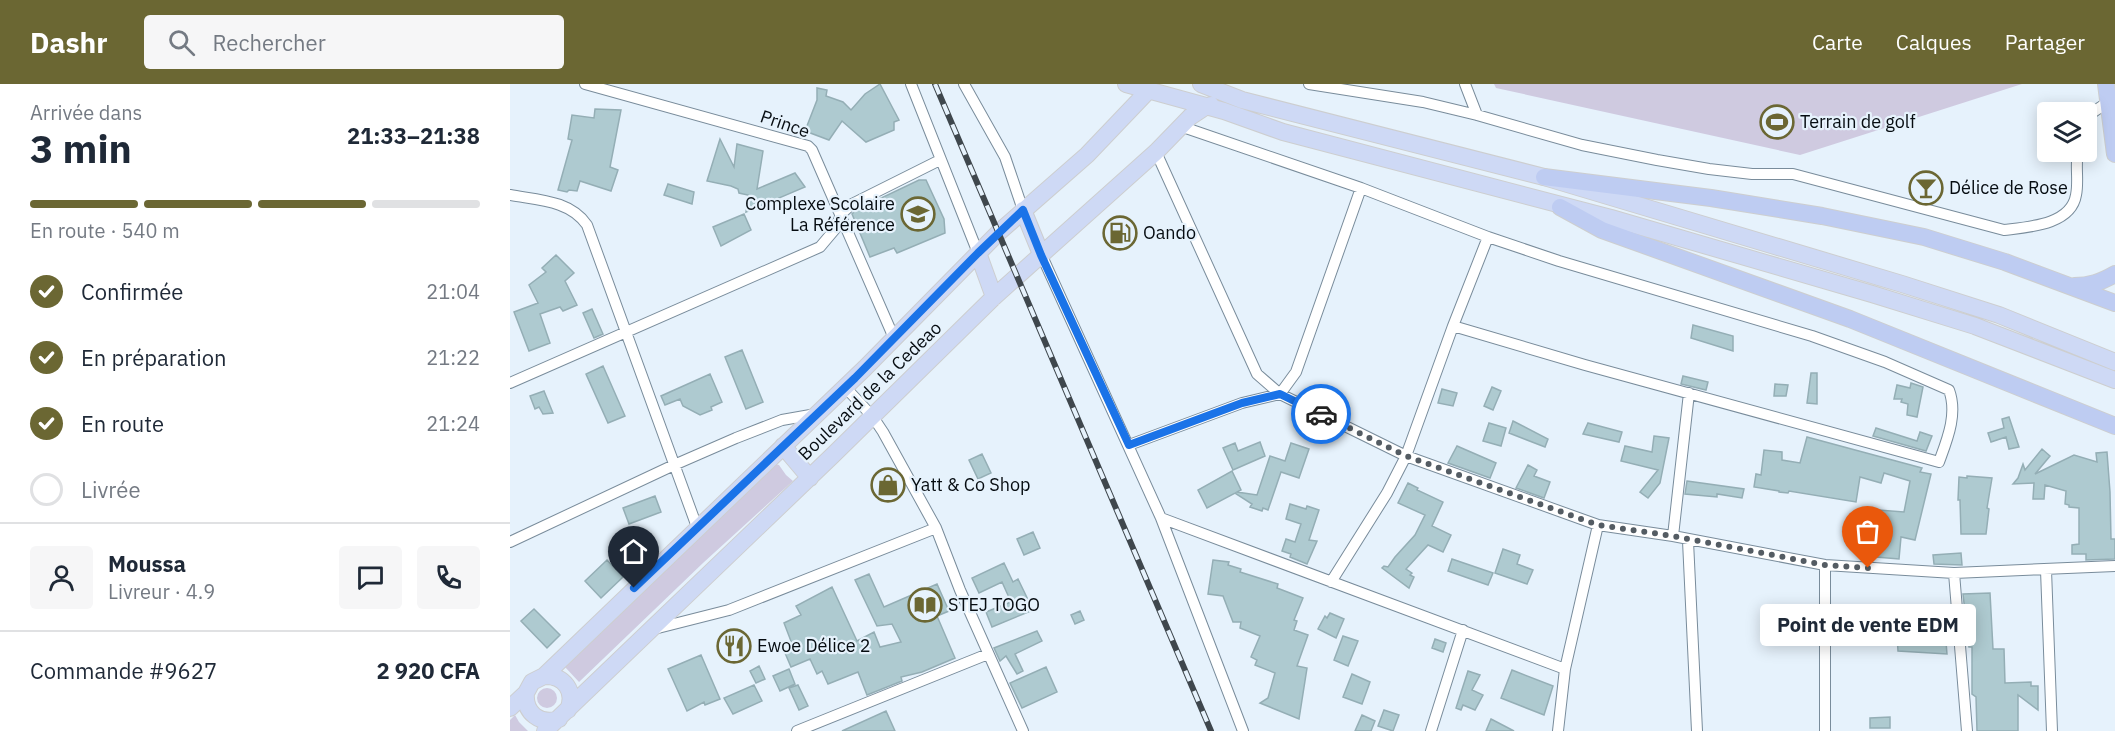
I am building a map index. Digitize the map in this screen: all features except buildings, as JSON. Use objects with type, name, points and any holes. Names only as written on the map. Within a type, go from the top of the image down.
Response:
[{"type":"highway","points":[[2106,84],[2115,154]]},
{"type":"highway","points":[[1544,177],[1711,198],[1822,216],[1924,237],[2005,262],[2115,303]]},
{"type":"highway","points":[[1560,207],[1602,230],[1850,319],[2115,426]]},
{"type":"highway","points":[[2067,286],[2087,286],[2115,274]]},
{"type":"main road","points":[[1126,84],[1282,132],[1622,222],[1975,326],[2115,362]]},
{"type":"main road","points":[[1149,90],[1172,91],[1195,84]]},
{"type":"main road","points":[[1201,84],[1242,100],[1544,177],[1999,315],[2115,380]]},
{"type":"main road","name":"Boulevard de la Cedeao","points":[[510,708],[526,693],[532,682],[544,676],[844,387],[978,253],[1023,210],[1088,155],[1149,90]]},
{"type":"main road","points":[[1205,107],[1242,100]]},
{"type":"main road","name":"Boulevard de la Cedeao","points":[[545,731],[561,720],[650,630],[810,478],[994,297],[1156,152],[1180,126],[1205,107]]},
{"type":"main road","points":[[1023,210],[1041,255]]},
{"type":"main road","points":[[978,253],[994,297]]},
{"type":"main road","points":[[783,446],[810,478]]},
{"type":"main road","points":[[526,693],[526,706],[534,716],[546,721],[561,720],[571,697],[567,685],[556,677],[544,676]]},
{"type":"street","name":"Prince","points":[[585,84],[808,146],[812,150],[841,214],[894,338]]},
{"type":"street","points":[[911,84],[978,253]]},
{"type":"street","points":[[964,84],[1005,157],[1023,210]]},
{"type":"street","points":[[1309,84],[1423,102],[1582,145],[1668,162],[1752,174],[1793,174],[2004,230],[2038,226],[2068,213],[2076,196],[2078,162]]},
{"type":"street","points":[[1465,84],[1477,115]]},
{"type":"street","points":[[2097,110],[2108,102]]},
{"type":"street","points":[[1180,126],[1361,188],[1488,237],[1559,261],[1812,336],[1895,366],[1949,390],[1952,428],[1939,462],[1453,326]]},
{"type":"street","points":[[1156,152],[1257,374],[1280,394],[1406,456],[1598,525],[1673,536],[1689,541],[1825,565],[1954,573],[2115,566]]},
{"type":"street","points":[[510,383],[820,247],[836,228],[841,214],[852,204],[940,160]]},
{"type":"street","points":[[1129,445],[1242,403],[1280,394],[1296,372],[1361,188]]},
{"type":"street","points":[[510,195],[568,207],[580,215],[587,225],[697,527]]},
{"type":"street","points":[[1331,582],[1387,493],[1406,456],[1488,237]]},
{"type":"street","points":[[1041,255],[1161,518],[1243,731]]},
{"type":"street","points":[[844,387],[884,432],[936,528],[988,654],[1023,731]]},
{"type":"street","points":[[1673,536],[1689,393]]},
{"type":"street","points":[[510,542],[674,465],[782,420],[816,414]]},
{"type":"street","points":[[1161,518],[1565,669]]},
{"type":"street","points":[[1558,731],[1565,669],[1598,525]]},
{"type":"street","points":[[650,630],[729,610],[936,528]]},
{"type":"street","points":[[1689,541],[1697,731]]},
{"type":"street","points":[[1825,565],[1825,731]]},
{"type":"street","points":[[2046,570],[2052,731]]},
{"type":"street","points":[[1954,573],[1967,731]]},
{"type":"street","points":[[1431,731],[1463,630]]},
{"type":"street","points":[[797,731],[988,654]]},
{"type":"shaded area","name":"Terrain de golf","points":[[1494,84],[2022,84],[1800,155],[1496,88]]},
{"type":"shaded area","points":[[775,464],[779,465],[793,481],[703,563],[579,682],[565,667]]},
{"type":"shaded area","points":[[543,688],[551,688],[557,694],[557,702],[551,708],[543,708],[537,702],[537,694]]},
{"type":"shaded area","points":[[515,715],[528,731],[510,731],[510,720]]},
{"type":"railway","points":[[935,84],[1211,731]]},
{"type":"way so far","points":[[1321,414],[1406,456],[1598,525],[1673,536],[1689,541],[1825,565],[1868,568]]},
{"type":"place","name":"Terrain de golf","points":[[1777,122]]},
{"type":"place","name":"Délice de Rose","points":[[1926,188]]},
{"type":"place","name":"Complexe Scolaire La Référence","points":[[918,214]]},
{"type":"place","name":"Oando","points":[[1120,233]]},
{"type":"place","name":"Yatt & Co Shop","points":[[888,485]]},
{"type":"place","name":"Point de vente EDM","points":[[1868,568]]},
{"type":"place","name":"STEJ TOGO","points":[[925,605]]},
{"type":"place","name":"Ewoe Délice 2","points":[[734,646]]},
{"type":"route","points":[[634,588],[855,378],[1023,210],[1041,255],[1129,445],[1242,403],[1280,394],[1321,414]]}]
